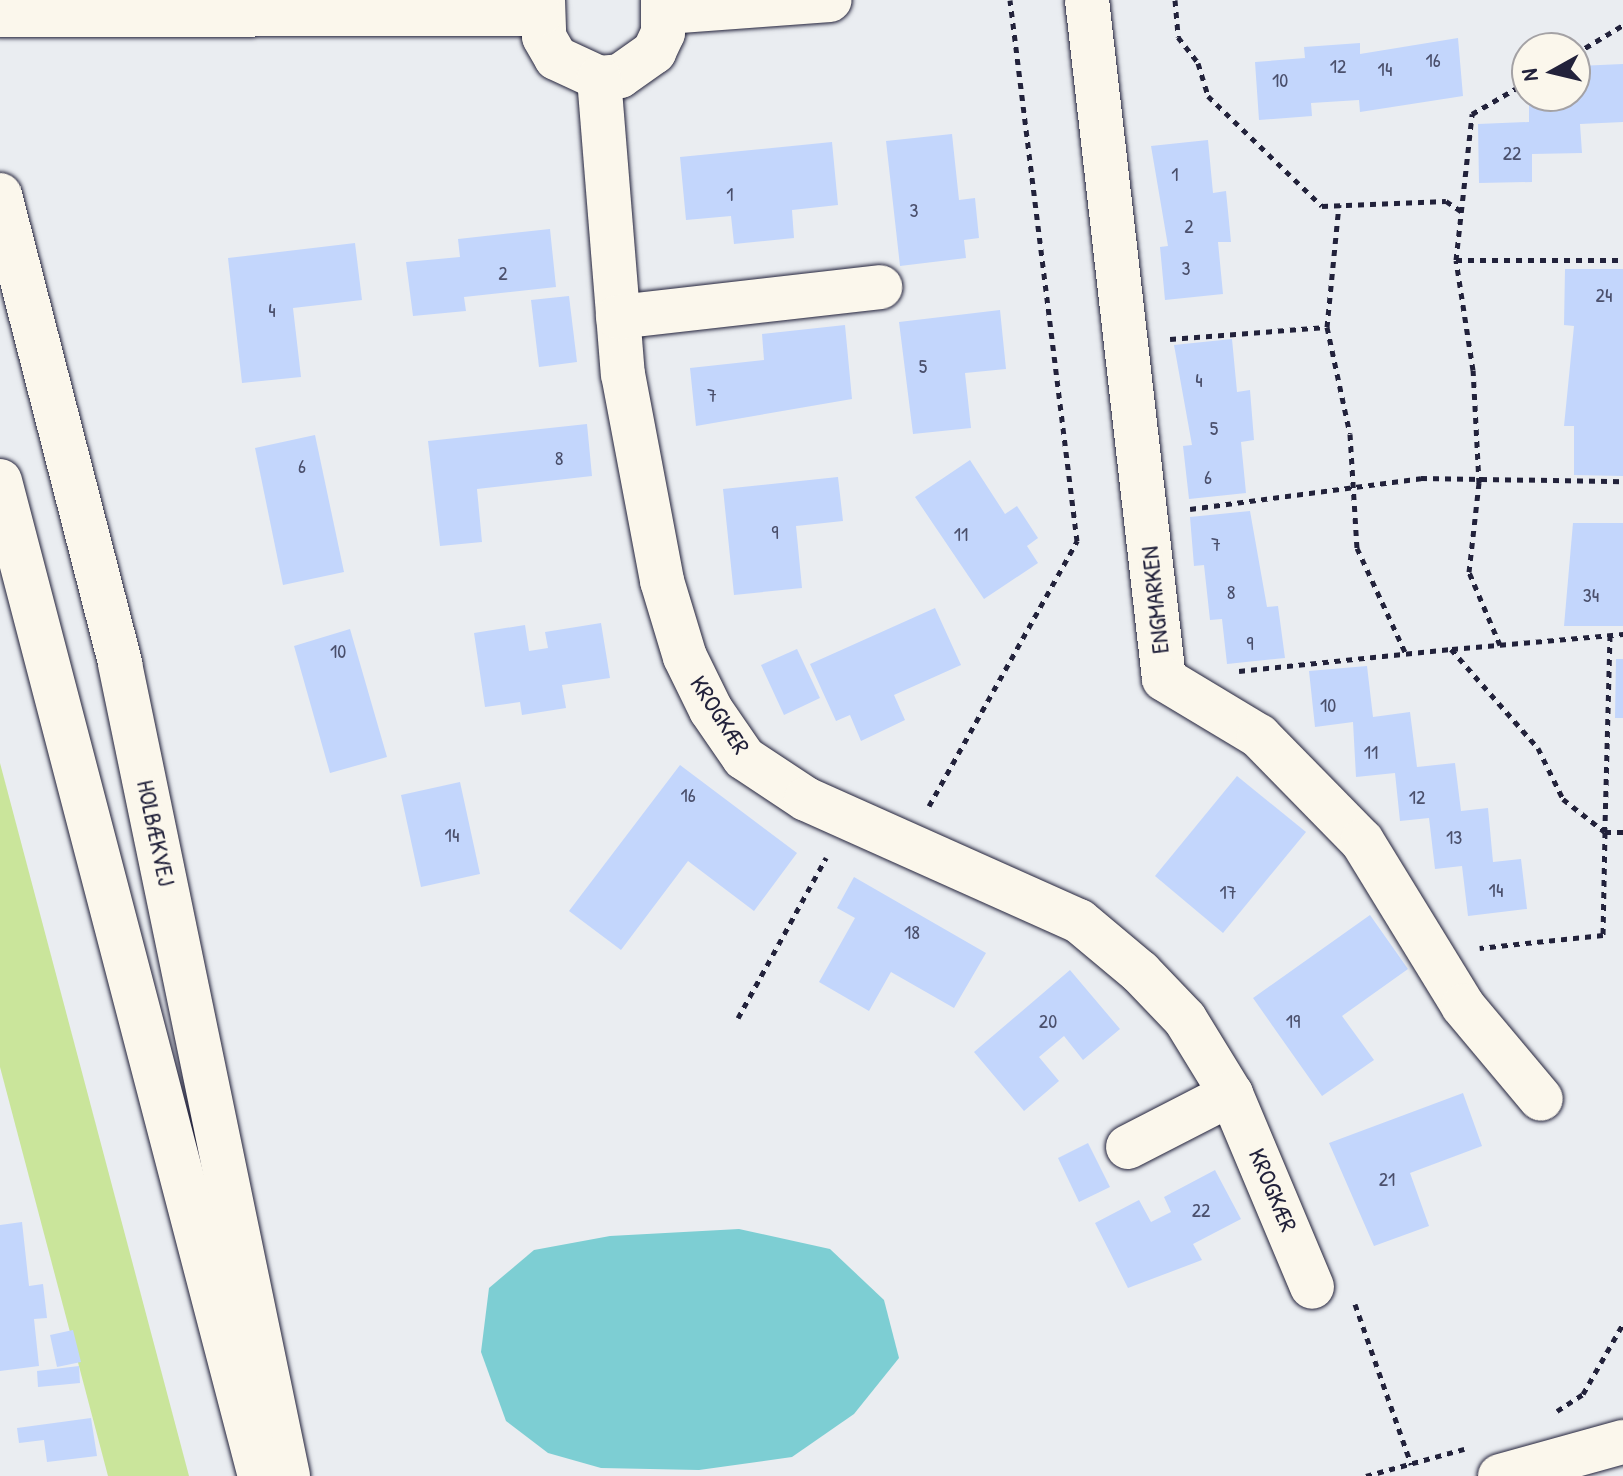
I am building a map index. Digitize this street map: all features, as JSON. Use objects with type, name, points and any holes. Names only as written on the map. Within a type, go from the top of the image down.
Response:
[{"type":"street","points":[[0,15],[542,7],[556,58],[599,78],[639,67],[663,33],[664,6],[830,0]]},
{"type":"street","name":"ENGMARKEN","points":[[1087,0],[1164,679],[1259,736],[1362,841],[1463,1006],[1541,1099]]},
{"type":"street","name":"KROGKÆR","points":[[599,78],[618,317],[659,568],[685,657],[744,758],[848,818],[1079,921],[1185,1019],[1231,1094],[1312,1287]]},
{"type":"street","name":"HOLBÆKVEJ","points":[[0,195],[120,664],[288,1476]]},
{"type":"street","points":[[618,317],[880,287]]},
{"type":"street","points":[[0,481],[260,1476]]},
{"type":"street","points":[[1128,1147],[1231,1094]]},
{"type":"street","points":[[1491,1460],[1623,1442]]},
{"type":"path","points":[[907,845],[1077,541],[1010,0]]},
{"type":"path","points":[[1175,0],[1178,37],[1198,63],[1208,96],[1322,206],[1446,201],[1465,214]]},
{"type":"path","points":[[1591,44],[1623,25]]},
{"type":"path","points":[[1500,645],[1469,572],[1479,483],[1473,370],[1456,260],[1465,214],[1472,114],[1511,91]]},
{"type":"path","points":[[1339,205],[1327,327],[1350,434],[1349,492],[1357,548],[1406,654]]},
{"type":"path","points":[[1456,260],[1623,260]]},
{"type":"path","points":[[1126,343],[1327,327]]},
{"type":"path","points":[[1145,513],[1349,492],[1421,478],[1479,483],[1623,481]]},
{"type":"path","points":[[1164,679],[1623,634]]},
{"type":"path","points":[[1431,953],[1603,935],[1610,635]]},
{"type":"path","points":[[1451,649],[1538,748],[1563,799],[1605,832],[1623,832]]},
{"type":"path","points":[[738,1018],[848,818]]},
{"type":"path","points":[[1312,1287],[1348,1285],[1411,1464]]},
{"type":"path","points":[[1548,1417],[1583,1394],[1623,1324]]},
{"type":"path","points":[[1366,1476],[1411,1464],[1491,1460]]},
{"type":"green space","points":[[0,763],[189,1476],[108,1476],[0,1067]]},
{"type":"water","points":[[739,1229],[830,1249],[884,1300],[899,1358],[854,1414],[792,1457],[699,1470],[601,1468],[548,1453],[506,1421],[481,1352],[489,1288],[534,1250],[610,1236]]},
{"type":"building","points":[[1458,38],[1463,96],[1360,112],[1359,100],[1311,103],[1312,116],[1259,120],[1255,62],[1305,58],[1304,47],[1360,43],[1360,54]]},
{"type":"building","points":[[1623,64],[1623,122],[1580,124],[1582,153],[1532,154],[1532,182],[1479,183],[1478,124],[1529,122],[1529,112],[1591,112],[1591,65]]},
{"type":"building","points":[[952,134],[959,200],[975,198],[979,238],[964,240],[966,258],[900,266],[886,141]]},
{"type":"building","points":[[1208,140],[1213,193],[1226,191],[1231,242],[1218,242],[1223,294],[1165,300],[1160,247],[1168,246],[1151,146]]},
{"type":"building","points":[[832,142],[838,205],[792,210],[794,238],[734,244],[731,216],[686,220],[680,157]]},
{"type":"building","points":[[550,229],[556,287],[464,297],[466,311],[413,316],[406,262],[460,257],[458,239]]},
{"type":"building","points":[[355,243],[362,300],[293,308],[301,377],[242,383],[228,258]]},
{"type":"building","points":[[1565,269],[1623,269],[1623,476],[1574,475],[1574,426],[1564,426],[1574,326],[1564,325]]},
{"type":"building","points":[[569,296],[577,362],[539,367],[531,300]]},
{"type":"building","points":[[1000,310],[1006,369],[965,373],[971,428],[913,434],[899,322]]},
{"type":"building","points":[[845,325],[852,399],[696,426],[690,368],[764,360],[762,334]]},
{"type":"building","points":[[1232,339],[1237,392],[1250,390],[1254,440],[1241,442],[1246,493],[1189,499],[1183,446],[1192,445],[1174,345]]},
{"type":"building","points":[[587,424],[592,476],[477,489],[482,542],[440,546],[428,441]]},
{"type":"building","points":[[315,435],[344,572],[283,585],[255,448]]},
{"type":"building","points":[[970,460],[1005,514],[1017,506],[1038,538],[1027,546],[1038,563],[984,599],[915,497]]},
{"type":"building","points":[[838,477],[843,521],[796,526],[802,588],[734,595],[723,489]]},
{"type":"building","points":[[1250,511],[1267,607],[1278,606],[1285,658],[1227,664],[1222,619],[1210,620],[1204,565],[1194,566],[1190,517]]},
{"type":"building","points":[[1573,523],[1623,523],[1623,626],[1564,626]]},
{"type":"building","points":[[935,608],[961,665],[894,695],[905,720],[861,741],[850,715],[836,721],[810,664]]},
{"type":"building","points":[[601,623],[610,678],[562,685],[566,708],[522,715],[520,702],[485,707],[474,633],[525,625],[529,651],[548,648],[545,632]]},
{"type":"building","points":[[350,629],[387,757],[330,773],[294,646]]},
{"type":"building","points":[[797,649],[820,698],[784,715],[761,665]]},
{"type":"building","points":[[1616,659],[1623,659],[1623,718],[1615,718]]},
{"type":"building","points":[[1367,666],[1373,717],[1410,712],[1417,767],[1455,763],[1461,811],[1488,808],[1493,862],[1521,859],[1527,909],[1468,916],[1462,866],[1435,869],[1429,818],[1400,821],[1395,773],[1356,777],[1353,722],[1315,727],[1309,671]]},
{"type":"building","points":[[680,765],[797,853],[754,911],[688,861],[621,950],[569,911]]},
{"type":"building","points":[[1237,776],[1306,832],[1223,933],[1155,876]]},
{"type":"building","points":[[460,782],[480,874],[421,887],[401,795]]},
{"type":"building","points":[[854,877],[986,953],[954,1008],[891,972],[869,1011],[819,982],[855,918],[837,908]]},
{"type":"building","points":[[1370,915],[1408,969],[1342,1016],[1374,1060],[1322,1096],[1253,998]]},
{"type":"building","points":[[1070,970],[1120,1029],[1083,1060],[1064,1036],[1039,1057],[1059,1081],[1024,1111],[974,1052]]},
{"type":"building","points":[[1463,1093],[1482,1146],[1410,1173],[1429,1226],[1374,1246],[1329,1143]]},
{"type":"building","points":[[1088,1143],[1110,1187],[1079,1202],[1058,1158]]},
{"type":"building","points":[[1215,1170],[1241,1219],[1193,1244],[1202,1260],[1128,1288],[1095,1223],[1139,1200],[1151,1222],[1171,1212],[1164,1197]]},
{"type":"building","points":[[22,1222],[29,1286],[43,1284],[47,1318],[34,1319],[39,1366],[0,1371],[0,1225]]},
{"type":"building","points":[[73,1330],[81,1362],[57,1367],[50,1335]]},
{"type":"building","points":[[79,1366],[80,1383],[38,1387],[37,1371]]},
{"type":"building","points":[[91,1418],[97,1456],[47,1462],[44,1440],[19,1443],[17,1428]]}]
